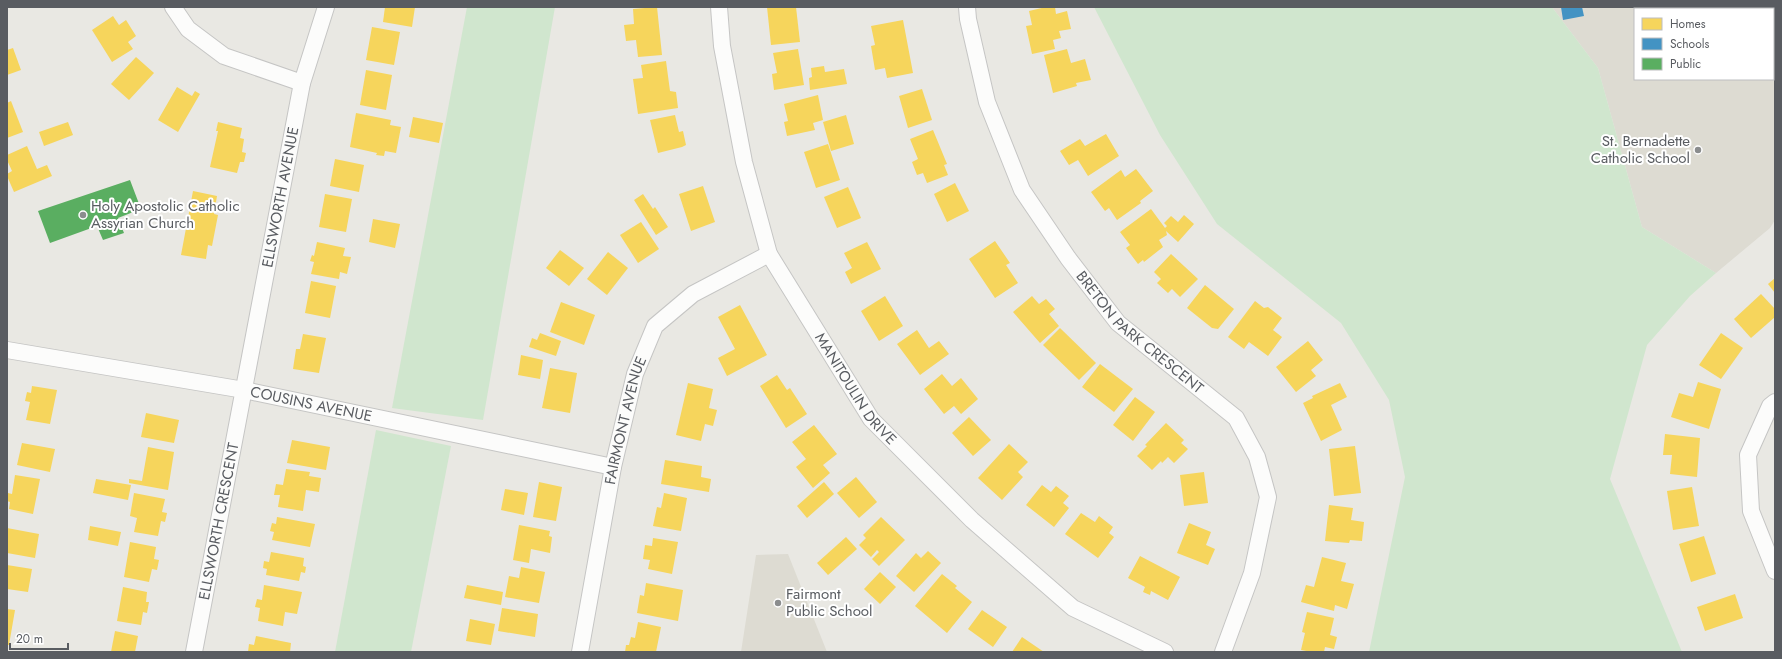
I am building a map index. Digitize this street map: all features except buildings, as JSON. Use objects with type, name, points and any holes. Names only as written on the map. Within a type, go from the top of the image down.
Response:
[{"type":"street","points":[[173,7],[188,29],[224,56],[302,83]]},
{"type":"street","name":"ELLSWORTH AVENUE","points":[[244,390],[302,83],[326,7]]},
{"type":"street","name":"MANITOULIN DRIVE","points":[[719,7],[722,46],[744,162],[770,254],[871,419],[972,520],[1073,608],[1165,652]]},
{"type":"street","name":"BRETON PARK CRESCENT","points":[[967,7],[968,19],[987,102],[1022,190],[1068,258],[1118,323],[1236,418],[1257,457],[1268,497],[1252,573],[1223,652]]},
{"type":"street","name":"FAIRMONT AVENUE","points":[[580,652],[613,467],[635,374],[655,326],[693,294],[770,254]]},
{"type":"street","name":"COUSINS AVENUE","points":[[7,350],[244,390],[613,467]]},
{"type":"street","name":"ELLSWORTH CRESCENT","points":[[194,652],[244,390]]},
{"type":"street","points":[[1775,402],[1770,406],[1748,454],[1751,511],[1775,571]]},
{"type":"shaded area","name":"St. Bernadette Catholic School","points":[[1552,7],[1775,7],[1775,220],[1770,228],[1716,273],[1642,227],[1598,68]]},
{"type":"shaded area","name":"Fairmont Public School","points":[[788,554],[827,652],[741,652],[756,555]]},
{"type":"green space","points":[[467,7],[555,7],[483,420],[392,408]]},
{"type":"green space","points":[[1094,7],[1552,7],[1598,68],[1642,227],[1716,273],[1690,296],[1647,345],[1610,479],[1682,652],[1369,652],[1405,477],[1389,400],[1341,323],[1217,224],[1160,135]]},
{"type":"green space","points":[[376,430],[451,446],[411,652],[335,652]]},
{"type":"place","name":"St. Bernadette Catholic School","points":[[1698,150]]},
{"type":"place","name":"Holy Apostolic Catholic Assyrian Church","points":[[83,215]]},
{"type":"place","name":"Fairmont Public School","points":[[778,603]]}]
